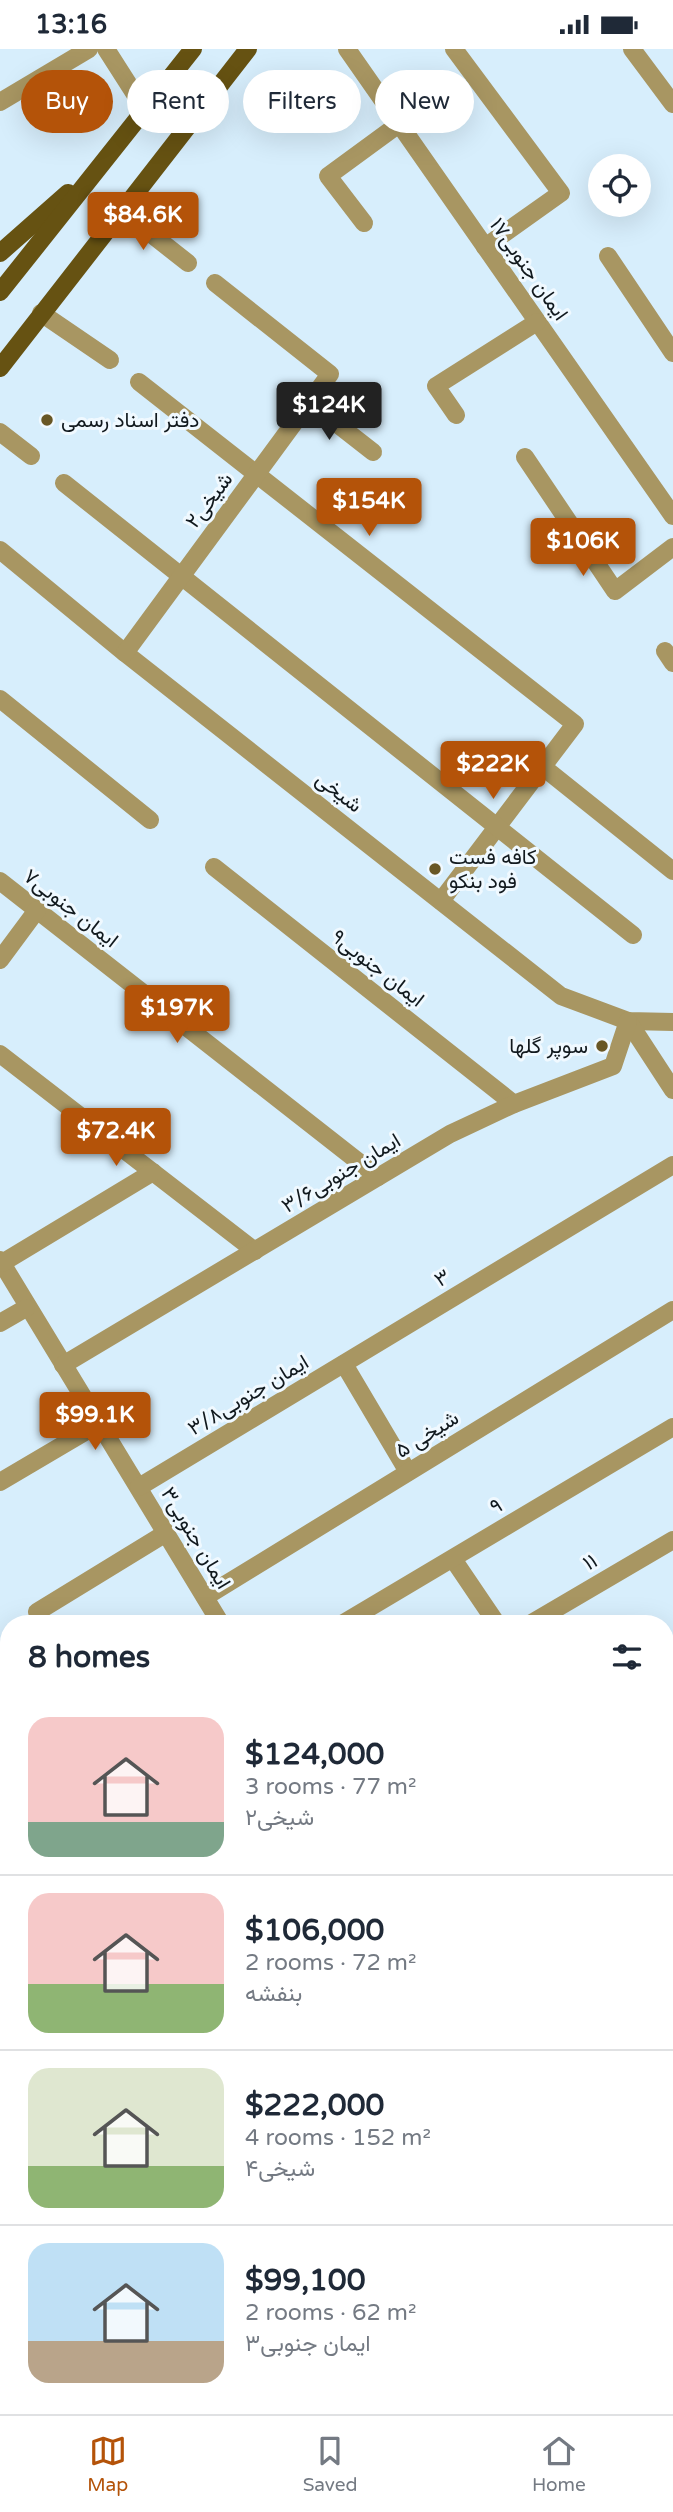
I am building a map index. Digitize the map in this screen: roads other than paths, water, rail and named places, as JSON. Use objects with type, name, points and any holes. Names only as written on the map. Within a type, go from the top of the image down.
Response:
[{"type":"main road","points":[[176,70],[192,49]]},
{"type":"main road","points":[[0,368],[248,49]]},
{"type":"main road","points":[[0,292],[127,132]]},
{"type":"main road","points":[[0,253],[100,166]]},
{"type":"street","points":[[0,102],[89,49]]},
{"type":"street","points":[[106,49],[127,82]]},
{"type":"street","name":"ایمان جنوبی۱۷","points":[[347,49],[375,89]]},
{"type":"street","points":[[454,49],[561,193],[485,247]]},
{"type":"street","points":[[656,49],[637,55],[673,104]]},
{"type":"street","points":[[365,223],[328,176],[387,133]]},
{"type":"street","name":"ایمان جنوبی۱۷","points":[[405,133],[670,507]]},
{"type":"street","points":[[122,211],[188,263]]},
{"type":"street","points":[[608,256],[673,353]]},
{"type":"street","name":"شیخی۲","points":[[125,653],[330,374],[215,283]]},
{"type":"street","points":[[41,313],[110,360]]},
{"type":"street","points":[[456,415],[436,386],[537,322]]},
{"type":"street","points":[[139,382],[575,724],[441,901]]},
{"type":"street","points":[[309,402],[373,452]]},
{"type":"street","points":[[0,432],[31,456]]},
{"type":"street","points":[[525,457],[615,591],[673,547]]},
{"type":"street","points":[[64,483],[633,935]]},
{"type":"street","name":"شیخی","points":[[0,550],[125,653],[561,996],[628,1021],[673,1022]]},
{"type":"street","points":[[0,699],[150,820]]},
{"type":"street","points":[[542,767],[673,871]]},
{"type":"street","name":"ایمان جنوبی۹","points":[[214,867],[514,1104]]},
{"type":"street","name":"ایمان جنوبی۷","points":[[0,881],[378,1177]]},
{"type":"street","points":[[0,960],[37,911]]},
{"type":"street","points":[[628,1021],[673,1090]]},
{"type":"street","name":"ایمان جنوبی۳/۶","points":[[63,1366],[450,1134],[514,1104],[613,1066],[628,1021]]},
{"type":"street","points":[[0,1054],[255,1251]]},
{"type":"street","name":"۳","points":[[344,1364],[673,1165]]},
{"type":"street","points":[[1,1261],[153,1172]]},
{"type":"street","name":"ایمان جنوبی۳","points":[[1,1261],[26,1308],[100,1423],[216,1615]]},
{"type":"street","points":[[0,1323],[26,1308]]},
{"type":"street","name":"شیخی ۵","points":[[205,1597],[673,1310]]},
{"type":"street","points":[[344,1364],[408,1472]]},
{"type":"street","name":"ایمان جنوبی۳/۸","points":[[139,1487],[344,1364]]},
{"type":"street","points":[[0,1482],[100,1423]]},
{"type":"street","name":"۹","points":[[357,1615],[673,1426]]},
{"type":"street","points":[[37,1612],[166,1533]]},
{"type":"street","name":"۱۱","points":[[545,1615],[673,1540]]},
{"type":"street","points":[[453,1559],[491,1615]]},
{"type":"place","name":"دفتر اسناد رسمی","points":[[47,420]]},
{"type":"place","name":"کافه فست فود بنکو","points":[[435,869]]},
{"type":"place","name":"سوپر گلها","points":[[602,1046]]}]
